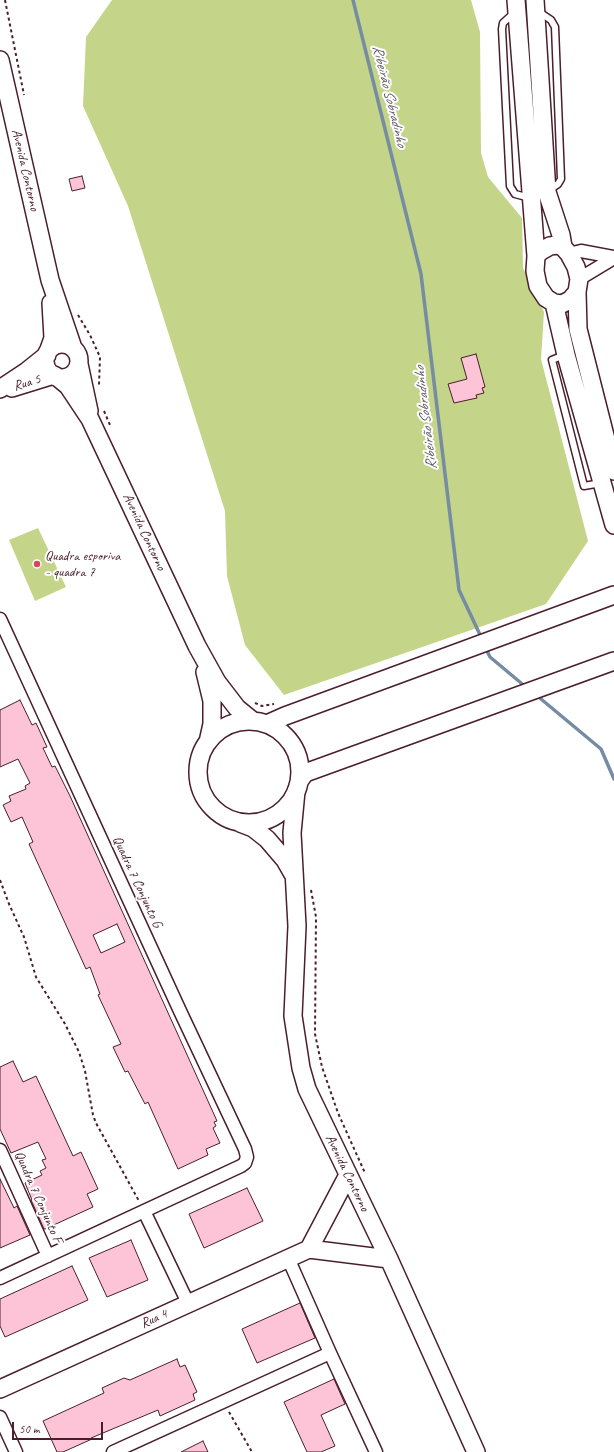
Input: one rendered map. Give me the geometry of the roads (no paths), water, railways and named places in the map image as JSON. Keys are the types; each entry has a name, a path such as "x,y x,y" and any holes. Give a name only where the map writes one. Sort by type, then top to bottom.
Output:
{"main road":[{"path":"516,5 536,256 535,271 538,286 546,298 554,303 562,304 570,300 578,286"},
{"path":"535,5 547,192 566,251 576,267 578,286 578,329 614,471"},
{"name":"Avenida Contorno","path":"0,60 50,280 96,414 197,646 217,682 228,697 237,708 260,723"},
{"path":"536,256 541,250 550,246 557,245 566,251"},
{"name":"Avenida Contorno","path":"47,354 53,338 50,280"},
{"path":"554,303 566,355 614,525"},
{"path":"57,345 68,345 76,356 73,374 62,377 55,376 50,372 46,364 47,354 57,345"},
{"name":"Rua 5","path":"0,390 27,371 47,354"},
{"name":"Avenida Contorno","path":"55,376 68,386 96,414"},
{"name":"Rua 5","path":"0,390 55,376"},
{"path":"260,723 279,731 290,741 297,753 301,782 288,806 274,817 258,823 240,823 224,817 210,806 201,792 198,775 200,758 208,742 220,730 236,723 260,723 285,716 614,595"},
{"name":"Avenida Contorno","path":"197,646 212,701 212,724 208,742"},
{"path":"301,782 511,698 614,661"},
{"name":"Avenida Contorno","path":"301,782 292,834 297,926 293,1016 297,1049 307,1089 389,1259 476,1452"},
{"name":"Avenida Contorno","path":"240,823 253,828 267,839 285,860 294,876"},
{"path":"348,1175 309,1249 389,1259"},
{"name":"Rua 4","path":"0,1389 309,1249"}],"street":[{"path":"566,251 581,251 614,257"},
{"path":"578,286 614,257"},
{"name":"Quadra 7 Conjunto G","path":"0,619 180,1012 245,1149 247,1157 245,1164 144,1210"},
{"name":"Quadra 7 Conjunto F","path":"0,1150 48,1256"},
{"path":"0,1278 144,1210 188,1303"},
{"path":"288,1258 376,1452"},
{"path":"113,1452 137,1447 223,1402 330,1353"},
{"path":"0,1417 16,1452"}],"waterway":[{"name":"Ribeirão Sobradinho","path":"353,0 421,274 459,590 482,639"},
{"name":"Ribeirão Sobradinho","path":"485,647 490,657 527,688"},
{"name":"Ribeirão Sobradinho","path":"535,694 601,749 614,779"}],"place":[{"name":"Quadra esporiva - quadra 7","path":"37,564"}]}
